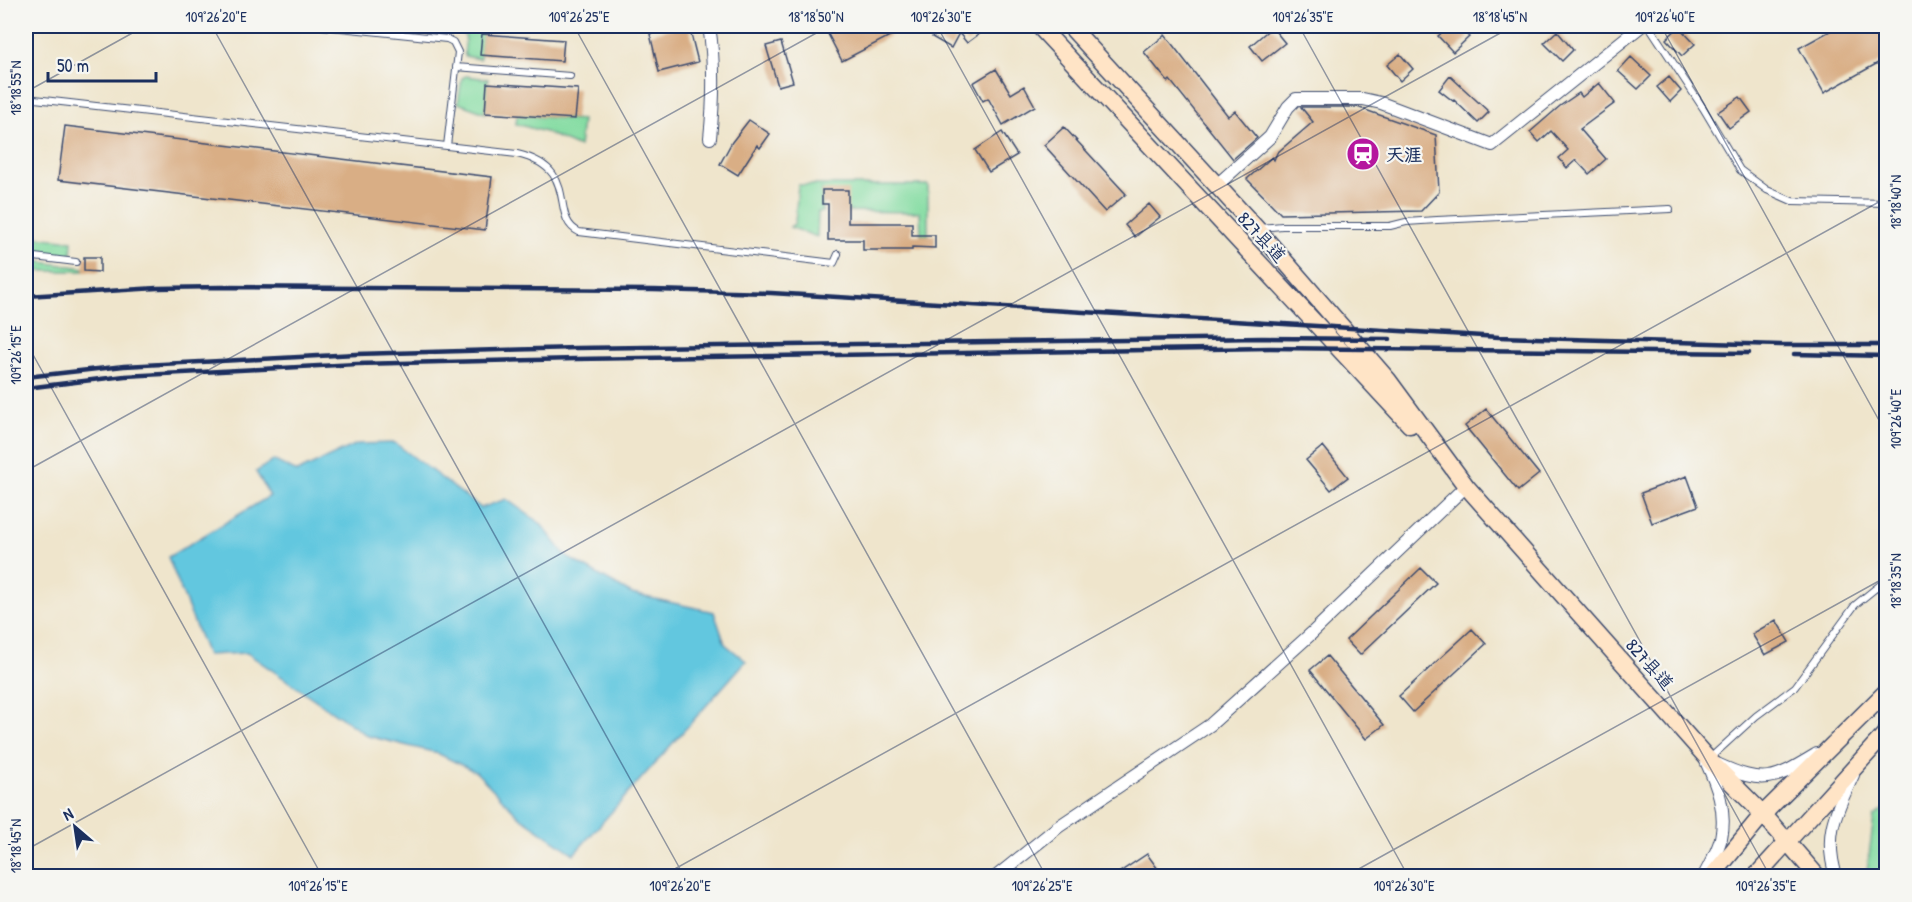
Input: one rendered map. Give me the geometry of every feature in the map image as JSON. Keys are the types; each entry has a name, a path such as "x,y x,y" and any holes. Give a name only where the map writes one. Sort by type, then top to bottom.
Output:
{"main road":[{"name":"827县道","path":"1039,26 1461,480 1705,756 1763,814 1817,876"},
{"name":"827县道","path":"1070,26 1256,228 1388,380 1461,480"},
{"path":"1712,876 1763,814 1887,692"},
{"path":"1756,876 1887,733"}],"street":[{"path":"709,26 714,86 710,138"},
{"path":"1216,185 1270,137 1288,107 1296,99 1363,99 1381,103 1492,145 1641,26"},
{"path":"997,876 1058,827 1210,725 1312,633 1461,480"},
{"path":"1705,756 1741,775 1764,778 1783,774 1836,742"},
{"path":"1704,876 1721,839 1724,817 1716,784 1705,756"},
{"path":"1836,876 1830,843 1834,818 1858,764"}],"lane":[{"path":"321,26 447,39 453,42 458,52 447,146"},
{"path":"1649,26 1740,170 1749,177 1767,190 1792,201 1887,203"},
{"path":"456,67 570,76"},
{"path":"26,98 517,154 532,158 547,166 556,179 567,222 572,229 579,232 834,263 838,254"},
{"path":"1256,228 1390,226 1406,222 1446,219 1670,209"},
{"path":"26,256 76,262"},
{"path":"1705,756 1795,687 1855,605 1887,580"}],"green space":[{"path":"401,26 483,26 480,59 465,56 465,35 461,33"},
{"path":"466,76 488,79 485,113 458,103 462,78"},
{"path":"517,115 582,120 579,147 545,132 516,124"},
{"path":"798,185 928,185 928,235 921,235 920,212 830,211 830,204 822,190 822,212 818,212 817,237 790,227 795,223"},
{"path":"26,236 72,241 71,257 26,252"},
{"path":"26,260 84,268 84,271 26,271"},
{"path":"1886,808 1886,876 1872,876 1867,871 1874,817"}],"water":[{"path":"395,443 481,508 506,499 540,523 567,557 632,594 714,612 725,644 746,661 574,854 520,817 476,772 437,753 368,736 247,653 207,655 168,557 270,496 256,472 273,460 297,472 357,444"}],"building":[{"path":"689,26 698,62 659,72 650,34"},
{"path":"839,26 885,26 890,36 842,61 827,32"},
{"path":"939,26 990,26 967,43 959,33 951,48 932,37"},
{"path":"1450,26 1458,26 1469,37 1453,52 1438,36"},
{"path":"1839,26 1887,26 1887,58 1824,93 1799,48"},
{"path":"1272,27 1285,43 1262,61 1250,46"},
{"path":"1679,27 1695,44 1682,56 1666,39"},
{"path":"1557,31 1573,50 1562,61 1544,43"},
{"path":"482,34 564,40 562,61 480,55"},
{"path":"1165,35 1228,116 1235,111 1257,138 1233,159 1170,80 1168,82 1144,52"},
{"path":"781,42 793,82 778,86 766,46"},
{"path":"1400,54 1413,69 1400,81 1387,65"},
{"path":"1631,57 1651,76 1638,89 1618,71"},
{"path":"996,69 1011,94 1024,86 1035,106 1003,125 988,98 983,101 973,83"},
{"path":"1450,76 1489,112 1478,123 1454,100 1439,90"},
{"path":"1669,77 1681,91 1670,102 1657,87"},
{"path":"487,83 578,89 575,119 485,113"},
{"path":"1599,83 1615,103 1580,129 1606,159 1589,174 1576,160 1567,168 1559,158 1568,150 1551,131 1539,142 1530,132 1560,106 1579,93 1582,97"},
{"path":"1740,97 1751,112 1729,128 1718,112"},
{"path":"1301,107 1357,107 1436,135 1439,192 1421,211 1281,214 1247,179 1272,157 1274,160 1277,153 1313,122"},
{"path":"749,120 770,134 760,148 757,145 738,175 720,164 732,142"},
{"path":"65,126 492,177 485,230 58,180"},
{"path":"1064,127 1126,194 1105,212 1044,145"},
{"path":"1002,132 1017,155 989,172 975,150"},
{"path":"822,190 848,190 848,223 912,223 912,235 935,235 935,248 863,250 863,240 828,240 828,204 822,204"},
{"path":"1149,204 1160,217 1135,237 1125,225"},
{"path":"84,257 100,257 100,272 84,271"},
{"path":"1486,409 1539,474 1518,491 1465,426"},
{"path":"1323,446 1348,477 1331,490 1306,460"},
{"path":"1687,476 1698,506 1652,523 1641,493"},
{"path":"1421,568 1436,583 1360,655 1346,640"},
{"path":"1776,620 1789,642 1765,655 1752,634"},
{"path":"1472,629 1486,644 1413,712 1399,696"},
{"path":"1327,656 1384,725 1366,739 1310,670"},
{"path":"1147,854 1163,876 1114,876"}],"railway":[{"path":"26,296 157,288 221,287 771,293 1499,337 1781,345 1886,345"},
{"path":"26,377 124,366 356,354 576,348 1262,338 1390,339"},
{"path":"26,388 125,376 357,364 576,359 1270,348 1749,353"},
{"path":"1794,354 1886,356"}],"place":[{"name":"天涯","path":"1363,154"}]}
